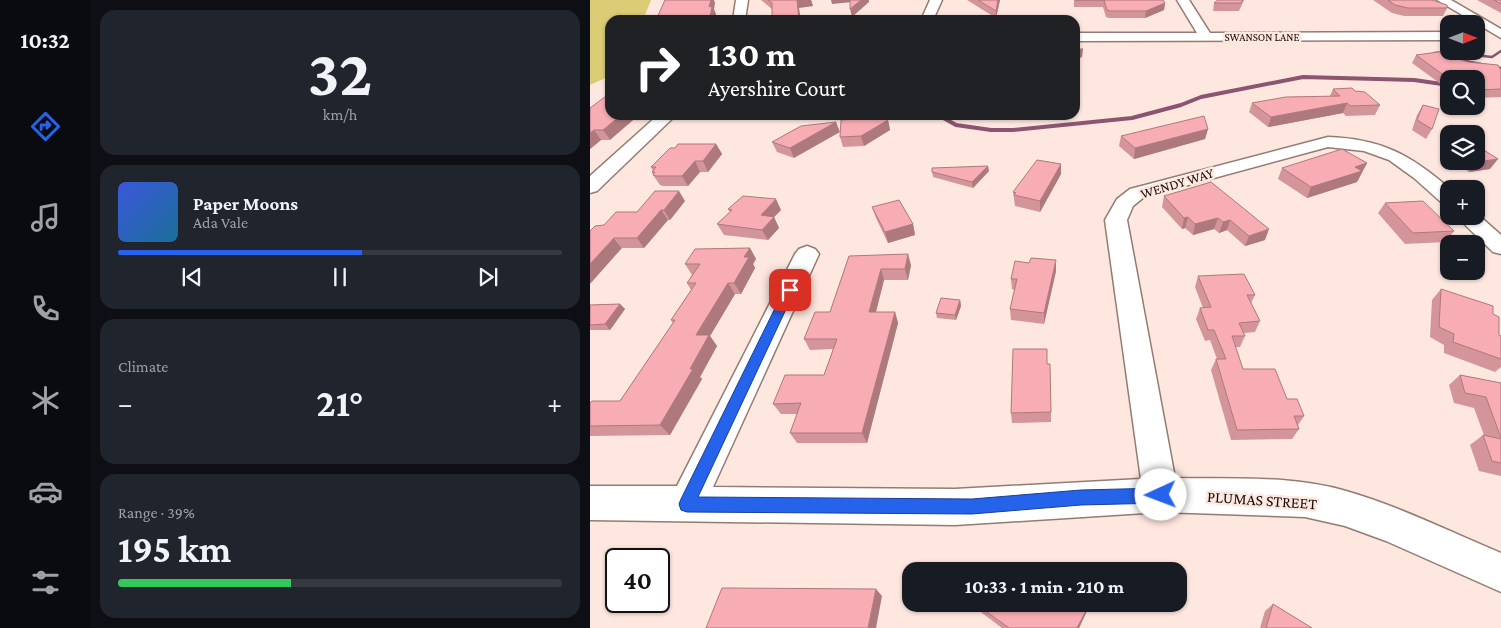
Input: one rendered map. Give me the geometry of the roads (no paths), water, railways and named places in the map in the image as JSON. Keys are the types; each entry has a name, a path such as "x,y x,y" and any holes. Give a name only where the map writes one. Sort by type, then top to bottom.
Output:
{"street":[{"path":"740,15 742,0"},
{"path":"929,15 936,0"},
{"path":"1183,0 1206,37"},
{"path":"1443,0 1501,35"},
{"path":"1485,35 1501,35"},
{"name":"SWANSON LANE","path":"1080,37 1440,36"},
{"path":"590,187 663,120"},
{"name":"WENDY WAY","path":"1161,495 1116,220 1124,202 1137,193 1328,142 1358,144 1401,158 1413,166 1440,191"},
{"path":"1477,225 1501,248"},
{"path":"687,504 807,254"},
{"name":"PLUMAS STREET","path":"590,503 972,506 1081,498 1161,495 1267,497 1305,500 1344,508 1392,525 1501,573"}],"waterway":[{"path":"1485,56 1492,57 1501,51"},
{"path":"1440,53 1434,53 1440,56"},
{"path":"1461,60 1501,68"},
{"path":"947,120 956,125 991,130 1013,130 1132,118 1181,105 1201,97 1303,77 1414,80 1440,84"}]}
